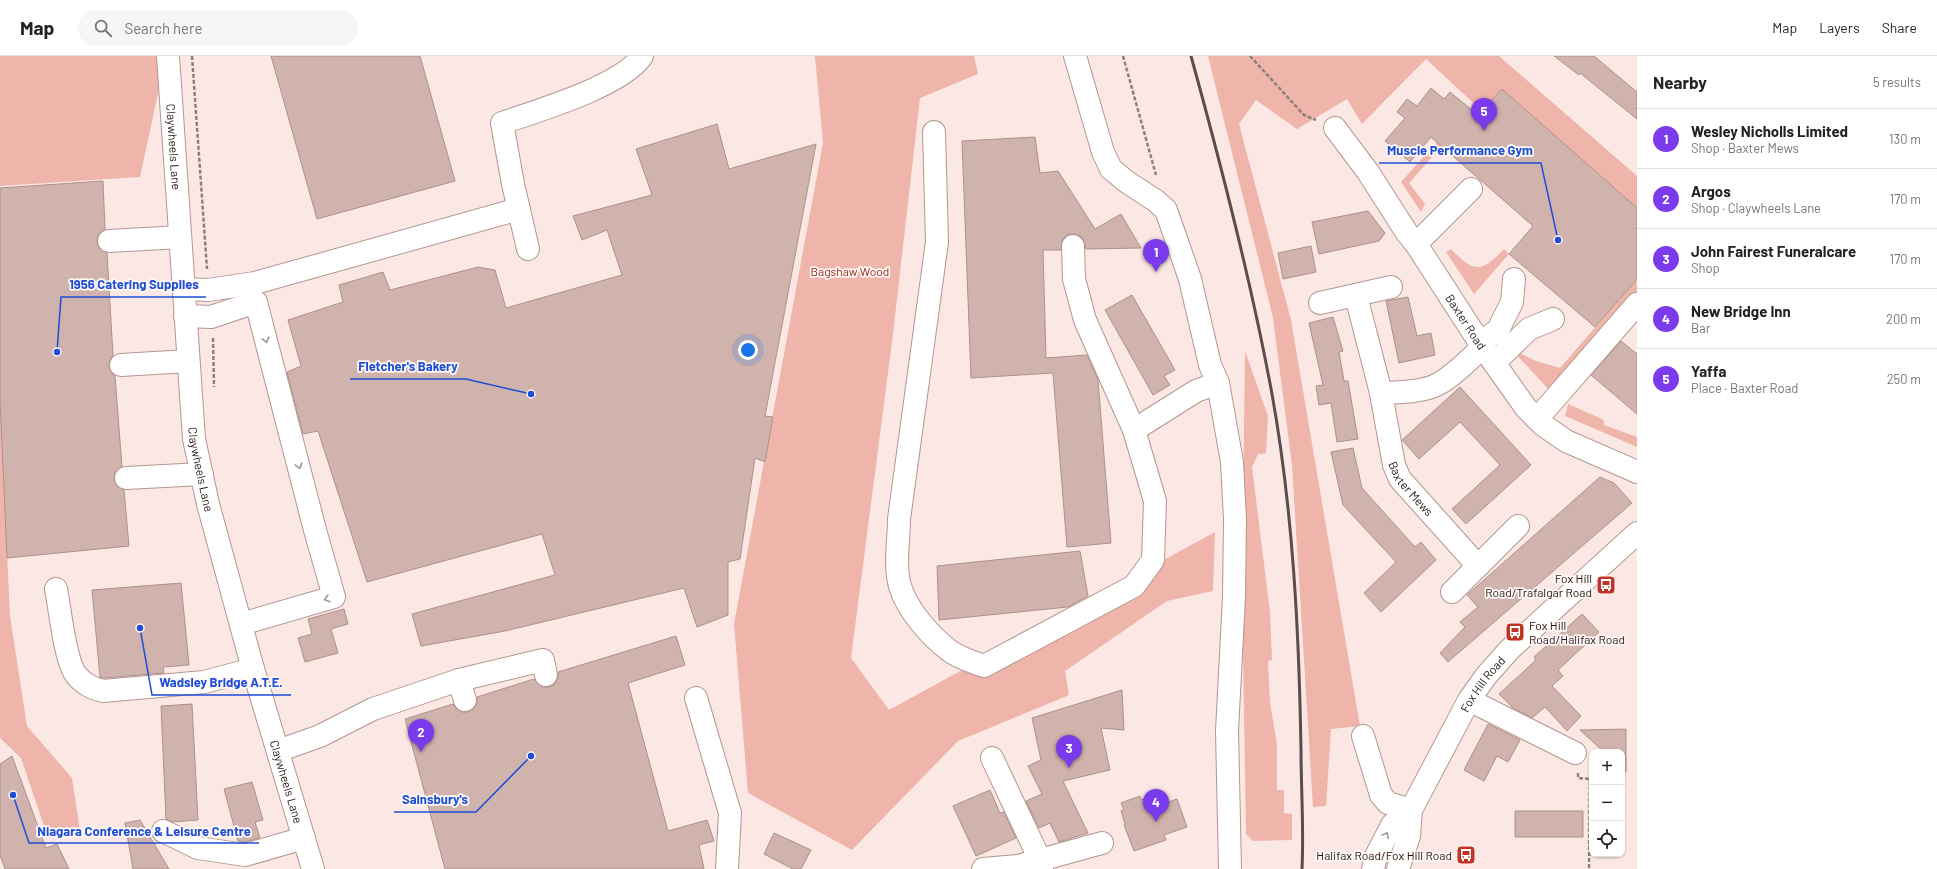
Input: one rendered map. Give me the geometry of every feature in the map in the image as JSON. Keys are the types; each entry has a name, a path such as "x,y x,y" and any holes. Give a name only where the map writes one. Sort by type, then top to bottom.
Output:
{"street":[{"name":"Claywheels Lane","path":"168,56 180,237 185,288 185,316 194,439 253,669 313,869"},
{"path":"528,249 502,123 582,95 620,75 642,56"},
{"path":"1075,56 1103,152 1111,168 1127,182 1156,201 1166,210 1190,279 1210,366 1218,383 1232,462 1235,519 1234,604 1227,731 1230,869"},
{"name":"Baxter Road","path":"1335,128 1368,172 1407,233 1416,244 1486,351 1526,408 1537,419 1566,441 1637,472"},
{"path":"934,132 937,242 900,519 898,562 900,586 914,613 930,634 951,652 984,666 1134,586 1153,560 1154,501 1134,430 1085,320 1074,279 1073,246"},
{"path":"1416,244 1471,189"},
{"path":"185,288 208,290 255,283 519,209"},
{"path":"110,241 180,237"},
{"path":"1486,351 1512,302 1514,278"},
{"path":"1320,303 1391,287"},
{"name":"Baxter Mews","path":"1356,296 1381,393 1394,465 1400,480 1478,566"},
{"path":"185,316 211,317 256,302 315,530 334,597 241,624"},
{"path":"1537,419 1637,304"},
{"path":"1381,393 1412,391 1439,384 1486,351 1529,329 1553,319"},
{"path":"121,365 188,360"},
{"path":"1134,430 1196,391 1218,383"},
{"path":"126,478 202,474"},
{"path":"1452,592 1518,526"},
{"name":"Fox Hill Road","path":"1398,869 1409,836 1411,810 1469,700 1486,676 1510,649 1637,534"},
{"path":"56,589 69,662 76,676 90,688 103,691 204,682 253,669"},
{"path":"278,751 320,736 373,709 462,690 543,660 546,675"},
{"path":"696,698 730,813 727,869"},
{"path":"1469,700 1575,753"},
{"path":"1363,736 1381,795 1388,803 1411,810"},
{"path":"992,758 1041,864"},
{"name":"Fox Hill Road","path":"1373,869 1376,856 1392,825 1411,810"},
{"path":"163,831 198,848 245,855 304,838"},
{"path":"983,869 1041,864 1102,843"}],"path":[{"path":"192,56 208,290"},
{"path":"1123,56 1159,187 1156,201"},
{"path":"1250,56 1304,115 1335,128"},
{"path":"1575,753 1578,778 1590,779 1589,869"}],"green space":[{"path":"0,56 158,56 160,84 140,177 0,186"},
{"name":"Bagshaw Wood","path":"815,56 974,56 978,74 920,98 893,334 851,658 889,710 1215,532 1213,591 1167,601 1065,671 1069,695 958,741 852,850 748,793 734,624 823,143"},
{"path":"1208,56 1499,56 1637,176 1637,208 1502,89 1482,111 1426,59 1362,124 1347,99 1297,129 1256,100 1239,124 1291,320 1360,726 1331,729 1326,806 1313,807 1292,465 1273,318"},
{"path":"1437,142 1442,146 1409,183 1425,204 1421,212 1401,182"},
{"path":"1451,249 1472,266 1478,267 1489,262 1504,249 1509,254 1474,294 1446,252"},
{"path":"1637,279 1637,294 1551,392 1514,352 1536,361 1560,368"},
{"path":"1245,351 1268,416 1266,453 1258,454 1252,467 1270,612 1272,660 1268,661 1270,702 1277,745 1277,790 1284,790 1284,813 1292,814 1292,840 1253,841 1246,834 1242,589"},
{"path":"0,398 10,616 27,726 72,778 80,831 48,838 21,758 0,738"},
{"path":"1568,404 1604,420 1604,425 1637,437 1637,447 1565,416"}],"building":[{"path":"271,56 420,56 455,181 317,219"},
{"path":"1554,56 1594,56 1637,92 1637,119 1580,73 1579,75"},
{"path":"1431,88 1444,99 1450,92 1478,115 1502,89 1637,208 1637,279 1595,327 1509,254 1533,226 1431,137 1410,162 1385,141 1405,118 1397,112 1407,99 1417,106"},
{"path":"717,124 729,169 816,144 765,416 773,417 765,462 755,458 740,559 728,562 728,615 697,627 684,588 505,631 421,646 412,614 555,575 542,534 367,582 318,431 303,434 287,372 301,366 288,320 343,302 339,285 383,272 390,290 478,267 495,270 506,308 622,275 607,230 582,240 573,216 652,195 636,149"},
{"path":"1035,137 1040,173 1058,171 1095,229 1121,214 1141,248 1086,249 1083,239 1079,235 1073,234 1067,235 1062,240 1061,250 1043,250 1046,358 1087,355 1098,380 1111,543 1067,547 1053,373 971,378 962,141"},
{"path":"103,181 105,229 98,235 97,242 99,248 107,253 113,355 109,366 111,372 115,376 122,467 115,472 114,479 116,485 124,490 129,546 7,558 0,398 0,188"},
{"path":"1368,211 1385,233 1379,241 1319,254 1312,222"},
{"path":"1311,246 1316,272 1283,279 1278,253"},
{"path":"1132,295 1175,370 1164,376 1170,385 1153,395 1105,310"},
{"path":"1408,297 1417,336 1431,333 1435,355 1399,363 1386,301"},
{"path":"1333,317 1343,351 1339,352 1344,381 1348,381 1358,439 1337,442 1331,403 1319,405 1316,386 1323,385 1309,323"},
{"path":"1621,341 1637,354 1637,414 1591,375"},
{"path":"1460,387 1531,465 1466,524 1452,509 1500,465 1460,422 1419,459 1402,440"},
{"path":"1353,448 1362,488 1415,547 1421,542 1436,560 1381,612 1364,593 1396,562 1343,505 1331,452"},
{"path":"1600,477 1614,483 1632,503 1448,662 1440,653 1465,627 1460,622 1478,607 1467,595"},
{"path":"1080,551 1088,596 1068,607 939,620 937,566"},
{"path":"181,583 189,665 163,667 164,673 104,678 100,677 92,590"},
{"path":"344,609 348,624 331,629 338,653 305,662 298,638 312,634 308,619"},
{"path":"1582,614 1599,632 1558,670 1563,676 1552,686 1581,716 1567,731 1545,707 1532,718 1513,708 1499,694 1536,660 1534,657"},
{"path":"676,636 685,665 628,683 668,831 707,820 714,841 699,845 704,869 445,869 405,719 453,704 462,712 468,712 474,708 477,703 477,697 534,679 542,687 549,687 554,685 558,679 558,672"},
{"path":"1122,690 1124,730 1101,728 1110,770 1063,781 1088,833 1059,842 1050,823 1039,828 1026,801 1042,794 1028,766 1041,760 1032,718"},
{"path":"192,704 198,820 172,822 166,819 161,706"},
{"path":"1488,724 1520,740 1508,762 1497,756 1484,781 1464,770"},
{"path":"1626,729 1626,772 1625,749 1601,749 1580,730"},
{"path":"12,756 46,848 57,844 69,869 5,869 0,855 0,764"},
{"path":"252,782 263,820 255,822 260,838 244,842 238,841 224,789"},
{"path":"990,790 1000,813 1004,812 1016,838 976,856 953,806"},
{"path":"1153,795 1157,806 1177,799 1187,827 1164,835 1166,840 1134,851 1124,825 1121,811 1124,810 1121,803 1140,796 1141,800"},
{"path":"1515,811 1583,811 1583,837 1515,837"},
{"path":"140,820 169,869 133,869 125,823"},
{"path":"774,833 811,850 801,869 793,869 764,854"}],"railway":[{"path":"1191,56 1225,182 1255,309 1279,438 1294,571 1299,660 1303,824 1302,869"}],"place":[{"name":"Yaffa","path":"1484,131"},
{"name":"Muscle Performance Gym","path":"1558,240"},
{"name":"Wesley Nicholls Limited","path":"1156,272"},
{"name":"1956 Catering Supplies","path":"57,352"},
{"name":"Fletcher's Bakery","path":"531,394"},
{"name":"Fox Hill Road/Trafalgar Road","path":"1606,585"},
{"name":"Wadsley Bridge A.T.E.","path":"140,628"},
{"name":"Fox Hill Road/Halifax Road","path":"1515,632"},
{"name":"Argos","path":"421,752"},
{"name":"Sainsbury's","path":"531,756"},
{"name":"John Fairest Funeralcare","path":"1069,768"},
{"name":"Niagara Conference & Leisure Centre","path":"13,795"},
{"name":"New Bridge Inn","path":"1156,822"},
{"name":"Halifax Road/Fox Hill Road","path":"1466,855"}]}
